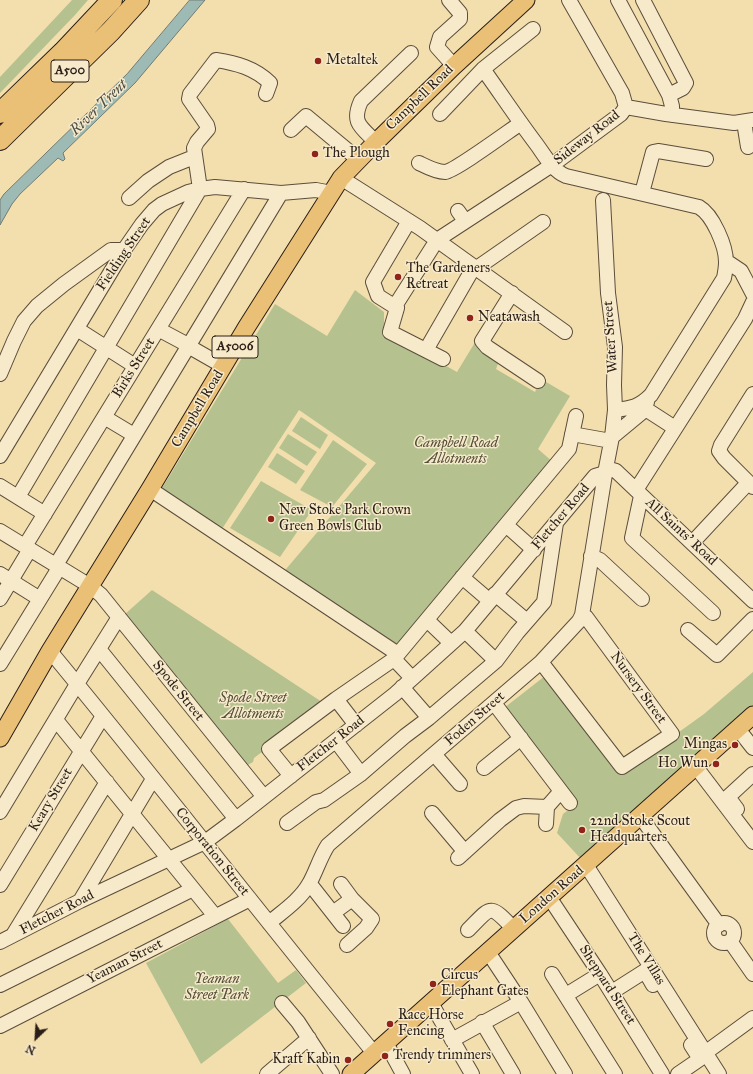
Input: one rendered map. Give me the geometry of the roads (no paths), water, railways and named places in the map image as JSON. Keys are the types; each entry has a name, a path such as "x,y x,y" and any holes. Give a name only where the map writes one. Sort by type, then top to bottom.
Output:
{"highway":[{"name":"A500","path":"0,113 63,52 112,0"},
{"name":"A500","path":"0,140 111,31 138,0"}],"main road":[{"name":"Campbell Road","path":"0,738 50,651 148,492 223,366 341,178 454,66 526,0"},
{"name":"London Road","path":"351,1074 640,816 696,768 753,715"}],"street":[{"path":"449,0 461,16 460,19 440,37 437,47 454,66"},
{"name":"Sideway Road","path":"437,240 452,230 461,216 552,165 621,114 626,107 622,93 569,0"},
{"path":"618,0 669,95 672,106 672,115"},
{"path":"643,0 686,85 669,95"},
{"path":"440,114 483,69 533,29"},
{"path":"376,142 358,124 356,117 357,110 361,102 412,53"},
{"path":"18,497 200,189 194,157 194,148 196,142 208,129 207,125 189,100 190,94 216,60 237,63 263,76 270,83 266,94"},
{"path":"483,69 521,123 560,174 699,207 705,210 718,234 724,251 726,262 724,278 651,395 642,413 612,439 572,434"},
{"path":"626,107 734,123 749,121 748,147"},
{"path":"291,130 306,116 359,160"},
{"path":"419,163 433,170 446,172 462,163 521,123"},
{"path":"642,193 651,157 654,151 706,159"},
{"path":"130,198 148,181 169,167 194,157"},
{"path":"341,178 437,240 565,332"},
{"name":"Fielding Street","path":"0,456 124,250 154,210 162,204 188,192 215,187 281,193 316,190 332,193"},
{"name":"Birks Street","path":"0,599 6,577 28,548 45,514 244,189"},
{"path":"0,664 40,599 134,435 281,193"},
{"name":"Water Street","path":"603,200 608,293 615,347 615,410 612,439 605,471"},
{"path":"395,306 378,296 373,282 409,221"},
{"path":"426,350 471,272 543,222"},
{"path":"437,240 395,306 397,308 390,332 443,359"},
{"path":"0,374 24,321 37,306 76,275 112,250 124,250"},
{"path":"726,262 741,271 753,294"},
{"path":"512,294 482,341 487,347 538,382"},
{"path":"713,614 632,538 639,493 675,428 745,319 753,302"},
{"path":"77,329 135,366"},
{"path":"158,329 223,366"},
{"path":"692,543 751,485 719,451 721,445 753,394"},
{"path":"615,410 633,408 642,403 651,395"},
{"path":"644,408 675,428"},
{"path":"104,416 134,435"},
{"path":"291,776 269,749 396,656 569,449 576,416"},
{"name":"All Saints' Road","path":"605,471 616,471 753,601"},
{"name":"Fletcher Road","path":"6,939 80,901 204,842 336,741 407,683 465,631 595,476 605,471"},
{"name":"Foden Street","path":"268,923 299,898 310,884 322,853 328,845 541,662 579,621 582,615 605,471"},
{"path":"0,486 45,514"},
{"path":"148,492 273,581"},
{"path":"148,492 396,656 407,683 429,718"},
{"path":"287,823 316,802 324,800 361,774 496,661 544,602 556,523"},
{"path":"506,525 534,550"},
{"name":"Spode Street","path":"0,531 90,586 101,595 264,797"},
{"path":"591,556 600,560 642,600"},
{"path":"6,577 40,599"},
{"path":"462,577 527,621"},
{"name":"Nursery Street","path":"541,662 622,767 672,734 586,617 582,615"},
{"path":"0,812 119,617"},
{"path":"427,620 451,643"},
{"path":"688,630 717,655 753,620"},
{"path":"465,631 496,661"},
{"path":"99,649 236,819"},
{"name":"Corporation Street","path":"50,651 250,899 301,965 403,1074"},
{"path":"336,699 356,725"},
{"path":"494,703 570,803"},
{"name":"Keary Street","path":"0,885 103,716"},
{"path":"56,720 215,916"},
{"path":"738,729 753,748"},
{"path":"484,768 521,738"},
{"path":"336,741 361,774"},
{"path":"434,754 460,784"},
{"path":"696,768 753,842"},
{"path":"753,774 728,797 753,828"},
{"path":"80,901 153,779"},
{"path":"6,939 107,782"},
{"path":"546,824 547,807 561,791"},
{"path":"432,813 461,855 500,820 516,808 524,806 547,807"},
{"path":"640,816 718,925 728,924 733,929 733,936 730,941 753,974"},
{"name":"The Villas","path":"586,865 703,1056"},
{"path":"310,884 343,926"},
{"path":"341,884 352,899 372,919 366,928 347,945"},
{"path":"0,985 193,889"},
{"name":"Sheppard Street","path":"549,897 612,992 662,1074"},
{"name":"Yeaman Street","path":"0,1026 250,899"},
{"path":"333,913 352,899"},
{"path":"468,930 486,912 492,910 496,911 514,928"},
{"path":"488,952 521,1002 565,1074"},
{"name":"The Villas","path":"612,992 645,971 703,1056 719,1074"},
{"path":"552,974 614,1074"},
{"path":"566,995 600,974"},
{"path":"452,1040 482,1022 521,1002"},
{"path":"282,1003 298,1022 332,1074"},
{"path":"431,1003 472,1074"},
{"path":"678,1074 753,1018"},
{"path":"482,1022 513,1074"},
{"path":"268,1074 309,1038"}],"water":[{"name":"River Trent","path":"190,0 205,0 135,83 63,153 65,159 63,161 58,158 20,194 12,204 0,225 0,200 4,194 127,74"}],"place":[{"name":"Metaltek","path":"318,61"},
{"name":"The Plough","path":"315,154"},
{"name":"The Gardeners Retreat","path":"398,277"},
{"name":"Neatawash","path":"470,318"},
{"name":"New Stoke Park Crown Green Bowls Club","path":"271,519"},
{"name":"Mingas","path":"735,745"},
{"name":"Ho Wun","path":"716,764"},
{"name":"22nd Stoke Scout Headquarters","path":"582,830"},
{"name":"Circus Elephant Gates","path":"433,984"},
{"name":"Race Horse Fencing","path":"390,1024"},
{"name":"Trendy trimmers","path":"385,1056"},
{"name":"Kraft Kabin","path":"348,1060"}],"park label":[{"name":"Campbell Road Allotments","path":"456,452"},
{"name":"Spode Street Allotments","path":"253,708"},
{"name":"Yeaman Street Park","path":"217,988"}]}
